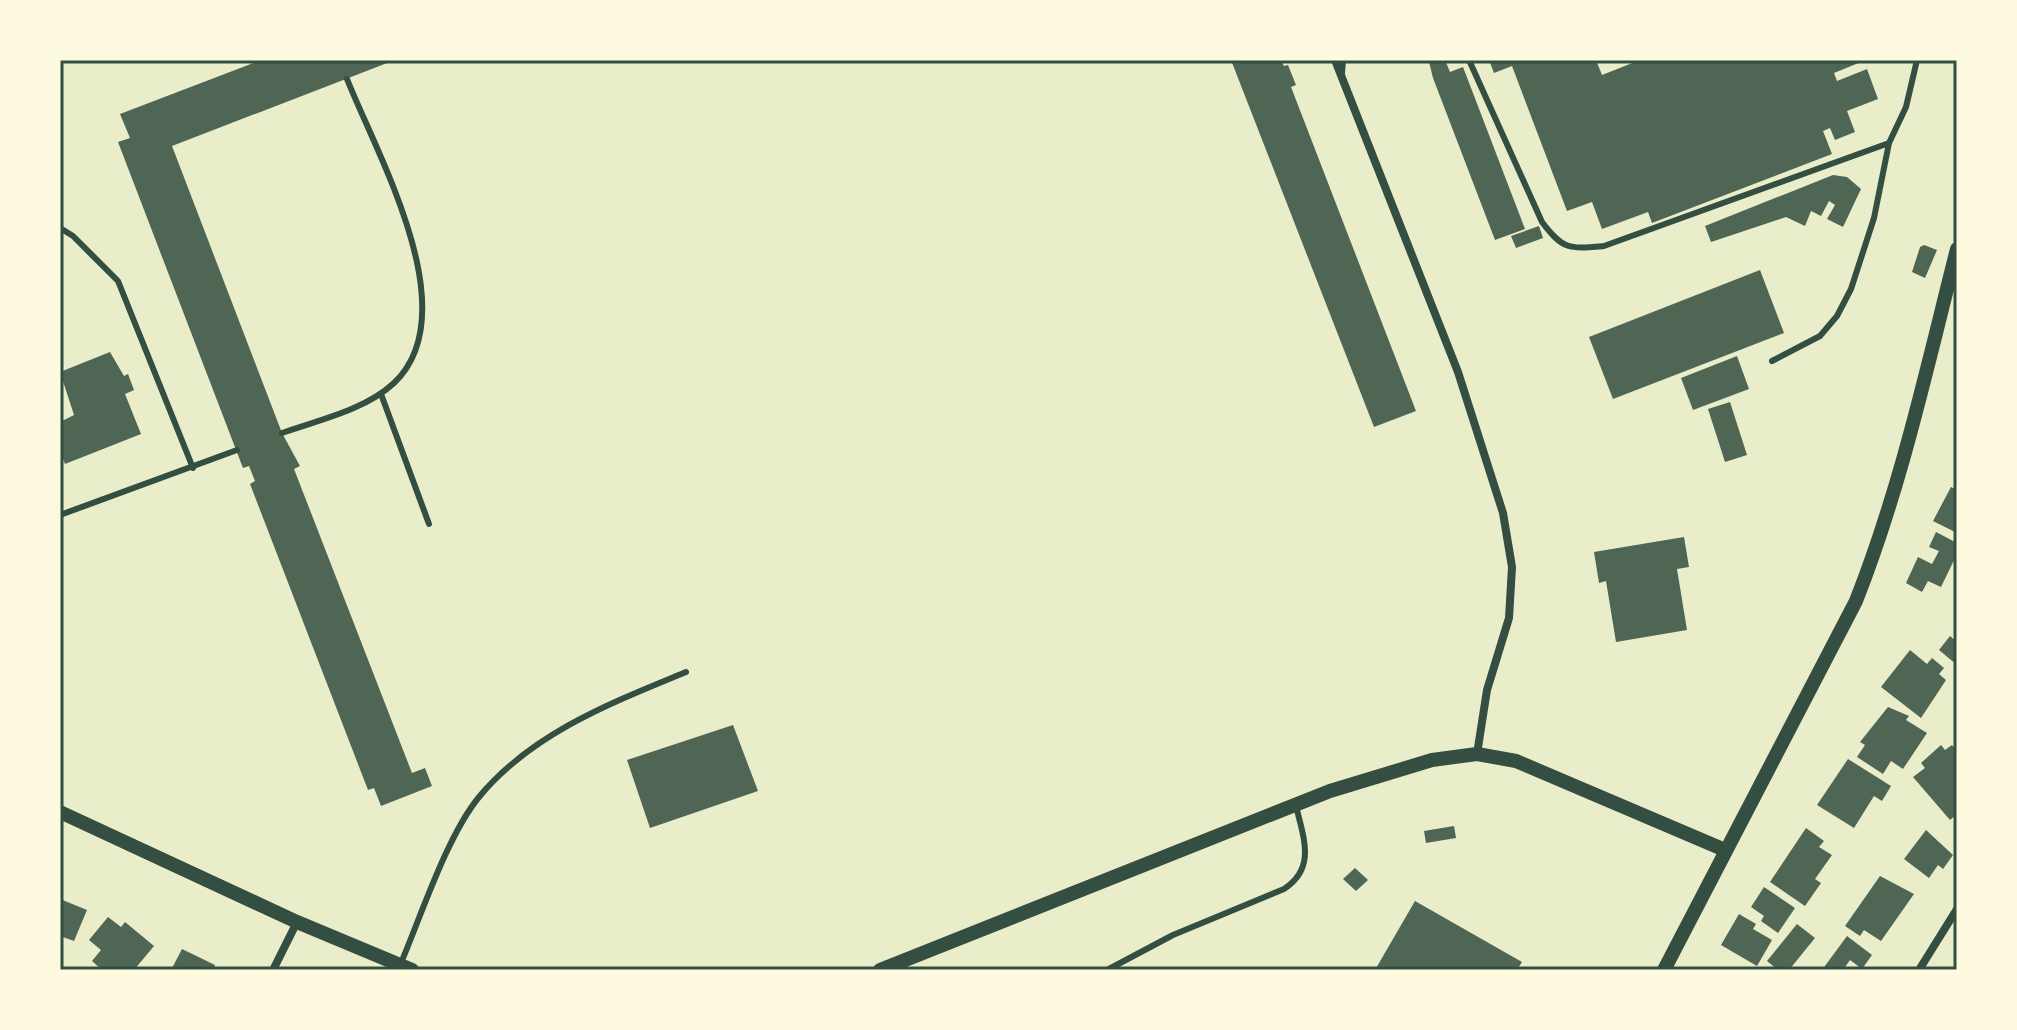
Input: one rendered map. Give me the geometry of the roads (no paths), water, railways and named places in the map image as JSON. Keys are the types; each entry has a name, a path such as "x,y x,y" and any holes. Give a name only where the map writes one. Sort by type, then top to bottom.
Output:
{"street":[{"path":"1335,60 1458,372 1503,513 1512,567 1509,618 1487,690 1477,754"},
{"path":"1664,970 1829,658 1876,552 1957,249"},
{"path":"880,970 1296,805 1432,760 1477,754 1545,771 1669,829 1725,850"},
{"path":"60,812 297,922 406,967"},
{"path":"1919,970 1957,909"},
{"path":"273,970 297,922"}],"lane":[{"path":"1341,77 1343,60"},
{"path":"1469,60 1542,222 1558,243 1575,249 1604,246 1889,143"},
{"path":"1772,361 1820,336 1837,316 1851,289 1874,218 1889,143 1906,107 1917,60"},
{"path":"282,433 381,394 409,364 423,327 423,281 408,227 347,79"},
{"path":"60,228 73,236 118,281 193,468"},
{"path":"381,394 429,524"},
{"path":"60,515 237,450"},
{"path":"406,967 456,836 477,799 509,765 593,710 686,672"},
{"path":"1107,970 1173,935 1284,889 1299,879 1306,863 1306,846 1296,805"}]}
